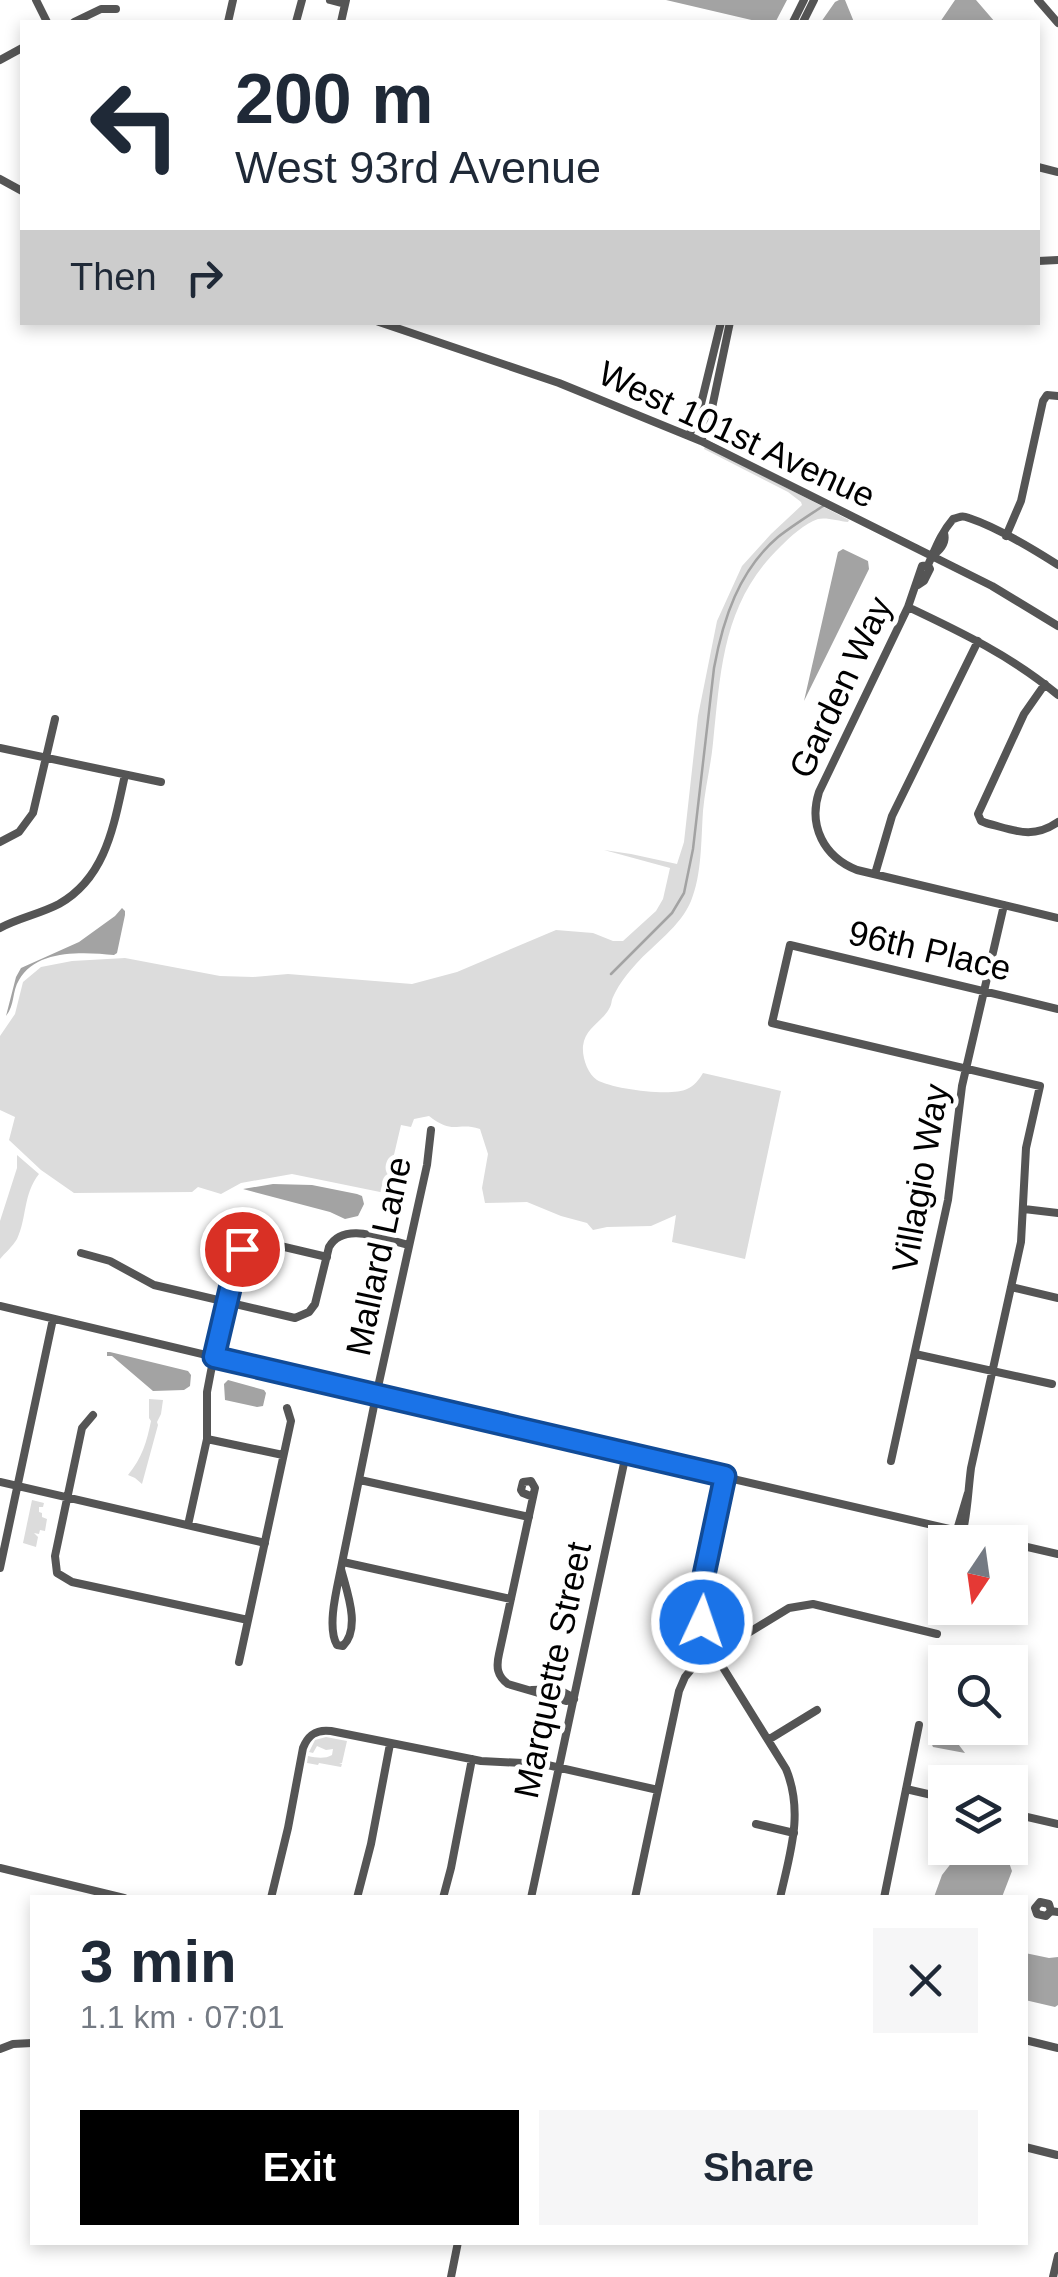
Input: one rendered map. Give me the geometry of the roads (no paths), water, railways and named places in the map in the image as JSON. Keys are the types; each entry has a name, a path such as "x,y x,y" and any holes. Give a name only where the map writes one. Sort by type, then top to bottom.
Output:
{"street":[{"path":"330,0 346,2"},
{"path":"1038,0 1058,23"},
{"path":"78,20 101,9 116,9"},
{"path":"0,192 1,180"},
{"name":"West 101st Avenue","path":"389,325 559,383 690,436 930,561 992,586 1058,626"},
{"path":"690,436 720,325"},
{"path":"701,441 729,325"},
{"path":"1058,396 1046,396 1020,501 1006,536 1058,564"},
{"name":"Garden Way","path":"875,874 843,864 824,846 816,821 816,798 908,607 922,566 940,550 953,519 964,516 1006,536"},
{"path":"908,607 978,641 1058,695"},
{"path":"978,641 892,816 875,874 1058,918"},
{"path":"1044,684 1024,714 979,809 979,818 1030,834 1058,822"},
{"path":"0,842 18,832 32,813 55,719"},
{"path":"0,748 161,782"},
{"path":"0,928 58,904 90,876 109,841 125,774"},
{"name":"Villagio Way","path":"891,1461 948,1200 966,1069 1004,905"},
{"name":"96th Place","path":"966,1069 772,1023 790,945 1058,1008"},
{"path":"961,1525 970,1468 1021,1242 1026,1148 1040,1086 966,1069"},
{"name":"Mallard Lane","path":"342,1566 351,1615 349,1639 343,1646 333,1638 336,1596 342,1566 360,1480 376,1396 428,1165 431,1130"},
{"path":"1024,1208 1058,1213"},
{"path":"81,1253 110,1261 154,1285 295,1318 309,1312 315,1304 334,1240 348,1232 409,1245"},
{"path":"188,1526 206,1439 207,1392 238,1255 247,1244 258,1241 327,1257"},
{"path":"1011,1287 1058,1298"},
{"path":"0,1306 934,1525"},
{"path":"0,1568 53,1319"},
{"path":"915,1354 1052,1384"},
{"path":"240,1662 291,1421 287,1408"},
{"path":"93,1415 84,1425 55,1556 57,1573 72,1582 248,1620"},
{"path":"206,1439 284,1455"},
{"name":"Marquette Street","path":"532,1895 626,1454"},
{"path":"725,1476 700,1609 714,1653 794,1787 794,1832 781,1895"},
{"path":"360,1480 528,1517"},
{"path":"0,1482 265,1542"},
{"path":"533,1497 498,1670 508,1684 566,1701 574,1699"},
{"path":"1028,1547 1058,1554"},
{"path":"342,1566 511,1598"},
{"path":"636,1895 679,1691 694,1666 779,1613 799,1605 813,1604 937,1634"},
{"path":"768,1740 816,1710"},
{"path":"885,1895 920,1725"},
{"path":"272,1895 303,1748 311,1734 324,1730 472,1759 559,1768 658,1790"},
{"path":"358,1895 390,1744"},
{"path":"444,1895 472,1759"},
{"path":"906,1789 928,1794"},
{"path":"1028,1817 1058,1824"},
{"path":"756,1824 794,1832"},
{"path":"0,1868 112,1895"},
{"path":"1028,2041 1058,2048"},
{"path":"0,2048 30,2043"},
{"path":"1028,2148 1058,2155"},
{"path":"451,2277 457,2245"},
{"path":"1054,2277 1058,2256"}],"waterway":[{"path":"611,974 672,913 684,893 693,849 714,668 735,596 764,550 823,506"}]}
